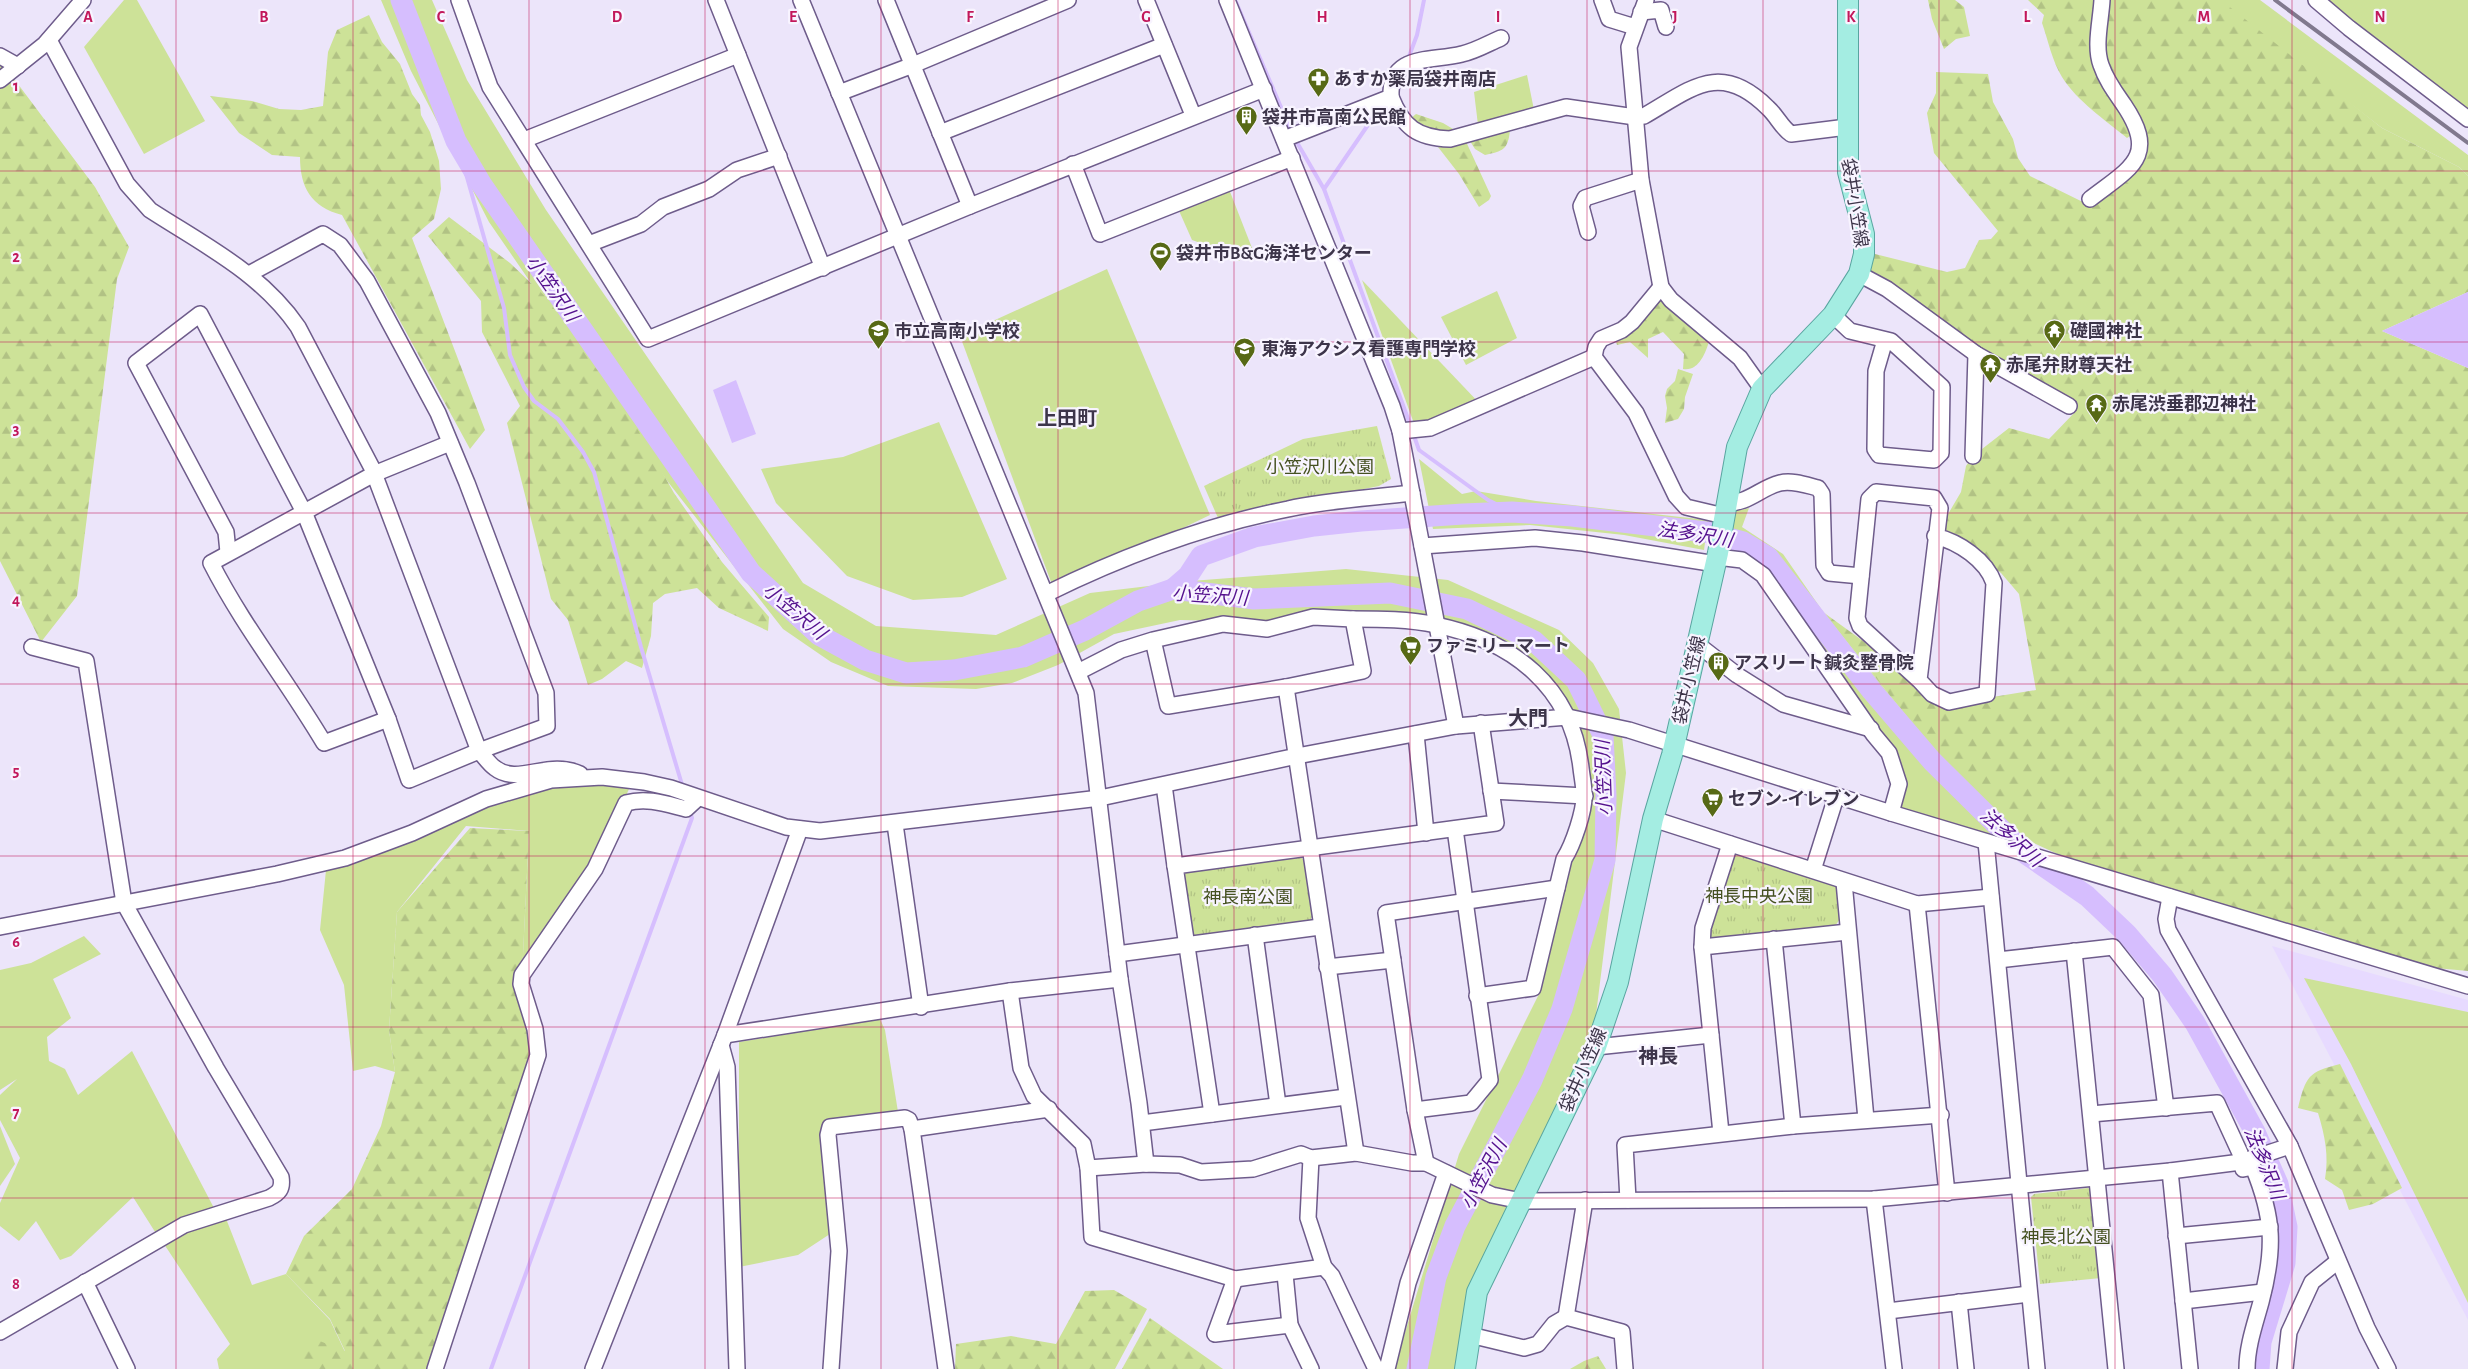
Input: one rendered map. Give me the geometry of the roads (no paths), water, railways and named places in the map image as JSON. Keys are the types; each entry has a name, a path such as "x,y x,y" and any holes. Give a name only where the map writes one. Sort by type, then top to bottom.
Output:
{"main road":[{"name":"袋井小笠線","path":"1465,1369 1477,1292 1596,1047 1618,982 1653,819 1673,746 1717,558 1737,447 1762,389 1833,314 1859,274 1864,254 1864,234 1848,172 1846,127 1848,0"}],"street":[{"path":"0,80 48,40 83,0"},
{"path":"459,0 490,87 648,339 1193,115 1264,88"},
{"path":"716,0 823,268"},
{"path":"801,0 1086,693 1100,798 1116,954 1142,1123 1146,1164"},
{"path":"886,0 970,206"},
{"path":"840,94 1068,0"},
{"path":"1146,0 1193,115"},
{"path":"1226,0 1264,88 1400,431 1456,726"},
{"path":"1602,0 1609,19 1635,27"},
{"path":"2090,199 2123,173 2138,155 2141,142 2136,124 2108,82 2100,63 2099,42 2102,0"},
{"path":"2316,0 2349,28 2468,119"},
{"path":"1666,27 1662,10 1644,6 1629,47 1641,180 1661,287 1671,300 1740,358 1762,389"},
{"path":"1502,38 1463,54 1412,63 1400,69 1390,83 1391,98 1405,123 1421,134 1434,139 1450,139 1566,107 1636,117 1644,116 1701,83 1714,81 1734,85 1755,96 1769,109 1784,129 1791,134 1846,127"},
{"path":"48,40 127,184 137,197 150,210 249,274 276,300 298,327 374,474 479,751 494,768 508,775 527,774 553,768 568,768 587,778"},
{"path":"940,134 1164,45"},
{"path":"524,140 738,54"},
{"path":"0,56 18,66"},
{"path":"1284,139 1391,98"},
{"path":"589,244 640,224 663,207 709,189 737,170 779,156"},
{"path":"1073,164 1100,234 1292,158"},
{"path":"1588,232 1580,206 1585,198 1641,180"},
{"path":"228,552 226,532 136,364 200,314 304,512 388,720 408,780 547,726 546,694 450,442 438,413 389,318 367,282 340,245 323,234 249,274"},
{"path":"1859,274 1887,289 1976,354 2069,406"},
{"path":"1661,287 1632,322 1622,330 1600,339 1594,357 1636,413 1676,496 1686,507 1724,514 1764,489 1781,483 1794,482 1818,488 1822,494 1824,565 1829,573 1861,576"},
{"path":"1833,314 1850,331 1891,341 1942,387 1941,453 1934,460 1879,455 1875,449 1876,371 1885,340"},
{"path":"1973,456 1976,354"},
{"path":"1400,431 1430,428 1594,357"},
{"path":"388,720 324,743 298,699 231,602 211,562 374,474 450,442"},
{"path":"1919,680 1935,536 1940,508 1934,498 1876,492 1869,499 1856,618 1860,626 1932,694 1949,702 1987,694 1994,583 1990,570 1954,541 1935,536"},
{"path":"1047,597 1146,548 1236,520 1290,508 1412,497"},
{"path":"1421,540 1535,538 1742,560 1763,575 1870,729 1889,753 1899,784 1890,813"},
{"path":"1076,666 1153,640 1223,624 1267,629 1313,617 1390,619 1435,623 1474,636 1506,652 1533,670 1552,689 1570,717 1580,756 1585,796 1571,846 1564,858 1533,988 1477,996"},
{"path":"1153,640 1168,706 1286,687 1362,671 1353,618"},
{"path":"1697,644 1737,675 1783,704 1870,729"},
{"path":"0,1332 184,1225 269,1198 278,1194 282,1185 281,1177 216,1068 124,903 86,661 32,647"},
{"path":"1286,687 1320,927 1356,1153"},
{"path":"0,927 277,874 345,858 406,836 466,807 505,791 551,780 622,778 644,782 758,819 800,829 820,831 895,824 1100,798 1297,756 1456,726 1570,717 1629,730 1673,746 1836,797 2468,986"},
{"path":"1175,866 1309,850 1496,823 1481,723"},
{"path":"1416,734 1426,834"},
{"path":"1164,785 1212,1114"},
{"path":"1491,791 1585,796"},
{"path":"1813,870 1836,797"},
{"path":"434,1369 538,1054 535,1029 521,984 522,975 595,868 626,803 636,800 652,800 686,809 698,798"},
{"path":"1653,819 1917,904 1991,897"},
{"path":"895,824 921,1006"},
{"path":"593,1369 723,1040 800,829"},
{"path":"1414,1110 1471,1103 1490,1080 1477,996 1456,830"},
{"path":"1986,842 2037,1369"},
{"path":"1721,1133 1702,946 1702,928 1730,844"},
{"path":"1844,882 1866,1119"},
{"path":"1426,1163 1414,1110 1386,912 1557,888"},
{"path":"2170,897 2166,919 2168,930 2286,1147 2367,1328 2388,1369"},
{"path":"1917,904 1947,1193"},
{"path":"1116,954 1320,927"},
{"path":"1702,946 1848,932"},
{"path":"1255,935 1278,1105"},
{"path":"1774,939 1793,1126"},
{"path":"1998,960 2113,947 2151,995 2166,1108"},
{"path":"2074,951 2116,1369"},
{"path":"1327,968 1393,960"},
{"path":"723,1040 1010,991 1120,978"},
{"path":"1010,991 1021,1068 1034,1096 1083,1144 1088,1168 1092,1237 1235,1279 1285,1274 1324,1267"},
{"path":"1596,1047 1711,1035"},
{"path":"723,1040 727,1067 737,1369"},
{"path":"1142,1123 1346,1096"},
{"path":"2091,1114 2217,1103 2240,1153 2243,1169 2253,1167 2261,1185 2272,1237 2270,1260 2252,1332 2247,1369"},
{"path":"912,1129 1049,1109"},
{"path":"1628,1200 1625,1145 1721,1133 1866,1119 1940,1115"},
{"path":"831,1369 839,1251 828,1135 830,1127 905,1118 909,1120 912,1129 946,1369"},
{"path":"1088,1168 1146,1164 1180,1165 1201,1172 1253,1169 1301,1154 1311,1158 1356,1153 1412,1163 1426,1163 1492,1195 1521,1201 1874,1200 2170,1171 2241,1162 2286,1147"},
{"path":"1311,1158 1308,1218 1324,1267 1332,1276 1376,1369"},
{"path":"2170,1171 2190,1369"},
{"path":"1387,1369 1408,1284 1448,1174"},
{"path":"1566,1317 1586,1200"},
{"path":"1874,1200 1894,1369"},
{"path":"2176,1236 2270,1226"},
{"path":"2285,1369 2289,1332 2312,1282 2338,1261"},
{"path":"1285,1274 1290,1325 1311,1369"},
{"path":"1235,1279 1215,1334 1290,1325"},
{"path":"85,1282 126,1369"},
{"path":"2183,1301 2263,1292"},
{"path":"1888,1311 2029,1294"},
{"path":"1959,1302 1966,1369"},
{"path":"1470,1335 1524,1348 1538,1344 1554,1324 1566,1317 1622,1332 1625,1369"}],"waterway":[{"name":"小笠沢川","path":"401,0 456,141 482,185 751,573 819,635 865,660 906,673 954,670 1023,657 1085,630 1138,601 1173,589 1254,599 1390,593 1467,609 1534,641 1576,680 1603,735 1606,795 1605,860 1562,1009 1532,1080 1455,1226 1436,1277 1417,1369"},
{"path":"1408,59 1417,35 1424,0"},
{"path":"1236,2 1292,133"},
{"path":"1324,189 1381,106"},
{"path":"1295,139 1324,189 1411,427"},
{"path":"457,142 504,308 510,355 524,387 534,401 558,419 583,452 594,472 641,647 683,788"},
{"path":"1413,433 1419,450 1488,500 1512,512"},
{"name":"法多沢川","path":"1173,589 1188,576 1201,556 1254,537 1314,526 1463,514 1512,512 1572,516 1706,532 1743,542 1768,557 1872,691 1932,761 2026,854 2087,896 2127,934 2162,975 2195,1023 2255,1132 2278,1184 2287,1227 2285,1263 2261,1342 2259,1369"},
{"path":"491,1369 692,818 690,812"}],"railway":[{"path":"2275,0 2468,143"}],"place":[{"name":"あすか薬局袋井南店","path":"1318,98"},
{"name":"袋井市高南公民館","path":"1246,136"},
{"name":"袋井市B&G海洋センター","path":"1160,272"},
{"name":"市立高南小学校","path":"878,350"},
{"name":"礎國神社","path":"2054,350"},
{"name":"東海アクシス看護専門学校","path":"1245,368"},
{"name":"赤尾弁財尊天社","path":"1990,384"},
{"name":"赤尾渋垂郡辺神社","path":"2096,423"},
{"name":"ファミリーマート","path":"1410,665"},
{"name":"アスリート鍼灸整骨院","path":"1718,682"},
{"name":"セブン-イレブン","path":"1712,818"}],"district":[{"name":"上田町","path":"1067,418"},
{"name":"大門","path":"1528,718"},
{"name":"神長","path":"1658,1056"}],"park label":[{"name":"小笠沢川公園","path":"1320,467"},
{"name":"神長中央公園","path":"1759,896"},
{"name":"神長南公園","path":"1248,897"},
{"name":"神長北公園","path":"2066,1237"}]}
